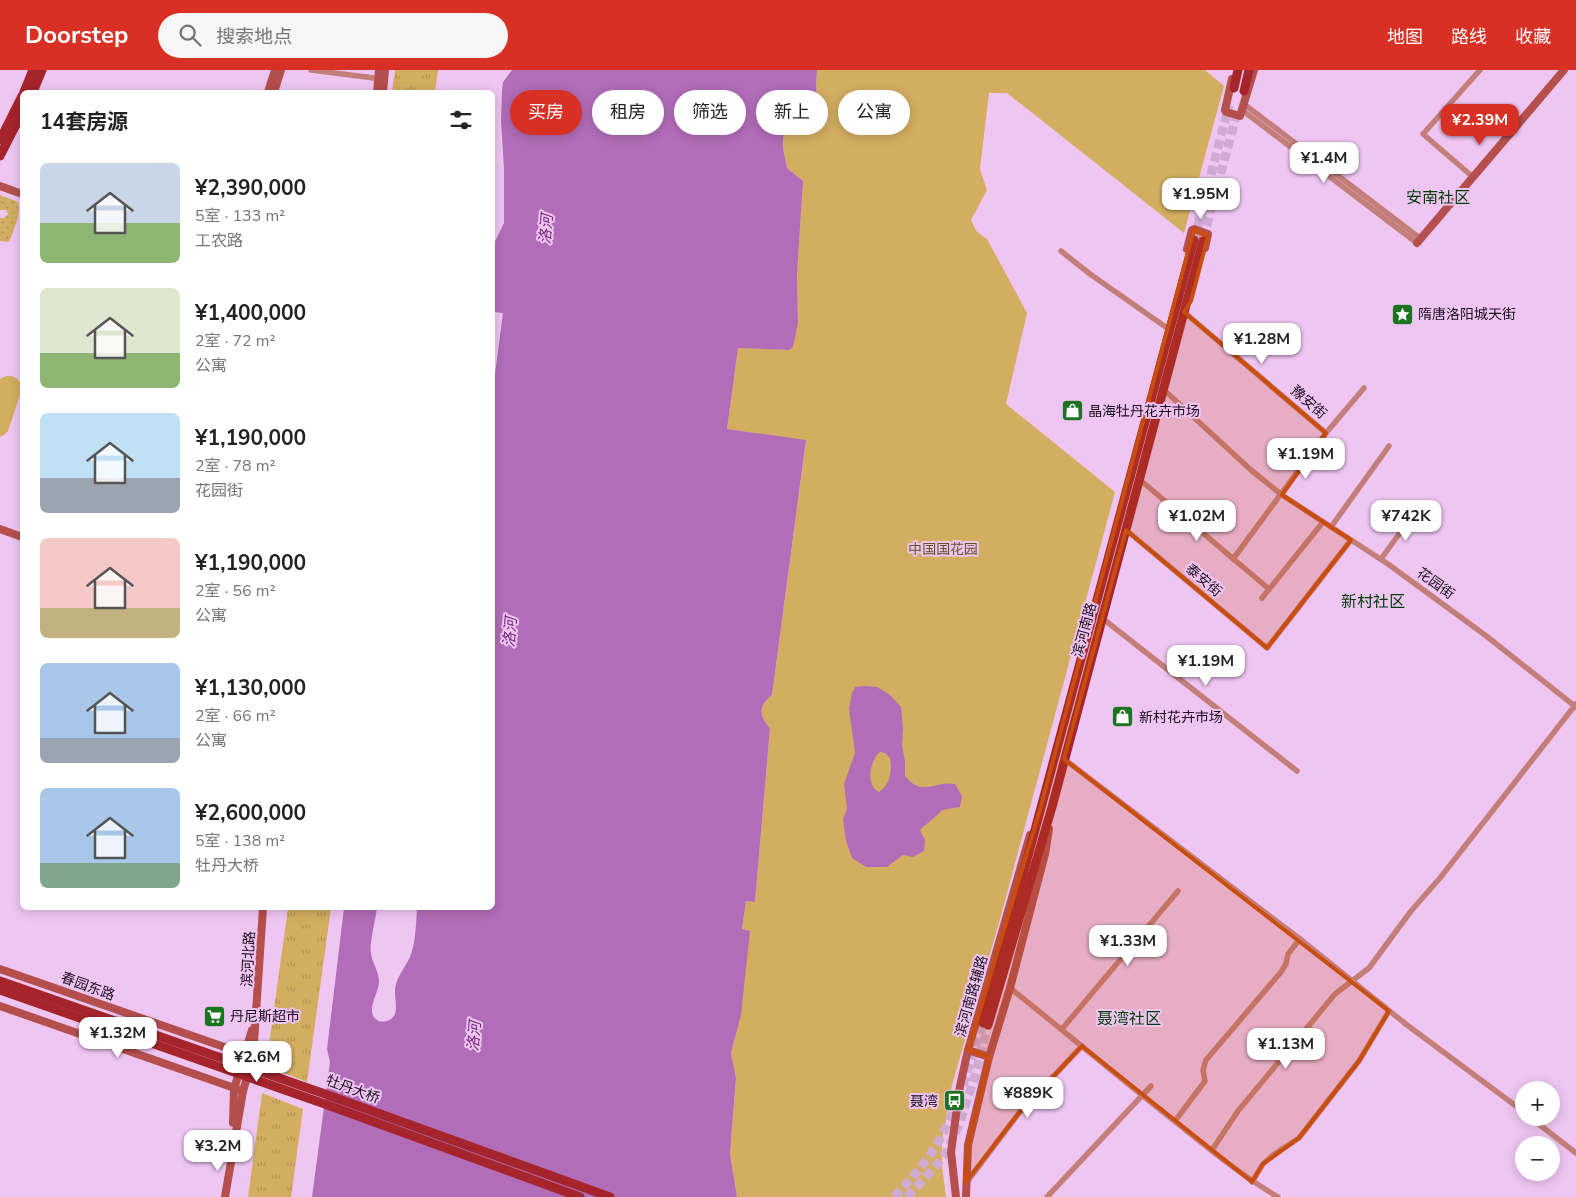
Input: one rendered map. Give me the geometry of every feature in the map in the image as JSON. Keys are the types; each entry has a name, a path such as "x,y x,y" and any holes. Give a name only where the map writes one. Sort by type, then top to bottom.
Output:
{"main road":[{"path":"25,90 33,70"},
{"path":"33,90 42,70"},
{"path":"269,90 275,70"},
{"path":"275,90 281,70"},
{"path":"379,70 383,90"},
{"path":"378,90 385,70"},
{"path":"1234,88 1237,70"},
{"path":"1237,70 1225,108 1226,112 1238,116 1254,70"},
{"path":"1244,91 1249,70"},
{"path":"1418,240 1559,70"},
{"path":"1471,176 1564,70"},
{"path":"0,140 20,100"},
{"path":"0,156 20,117"},
{"path":"0,186 20,193"},
{"path":"1170,330 1180,311 1174,297 1199,237"},
{"name":"滨河南路","path":"1170,330 1041,806 986,1024 1052,808 1163,389 1199,237"},
{"path":"0,529 20,536"},
{"path":"1102,580 1112,583"},
{"name":"滨河南路辅路","path":"956,1197 950,1152 960,1086 968,1050 1025,849 1041,806"},
{"path":"966,1197 965,1183 968,1145 989,1057 1010,988 1045,854 1052,808"},
{"name":"滨河北路","path":"225,1197 257,1013 263,910"},
{"name":"春园东路","path":"0,969 249,1055"},
{"name":"牡丹大桥","path":"0,981 326,1094 610,1197"},
{"name":"牡丹大桥","path":"0,990 322,1103 580,1197"},
{"path":"0,1006 243,1091"},
{"path":"968,1050 989,1057"},
{"name":"滨河北路","path":"233,1150 234,1088 249,1055"}],"street":[{"path":"311,70 381,79"},
{"path":"1471,176 1423,134 1480,70"},
{"path":"1242,109 1418,240"},
{"path":"1061,251 1090,274 1170,330"},
{"name":"豫安街","path":"1180,311 1326,433"},
{"path":"1232,559 1282,495 1326,433 1364,388"},
{"name":"花园街","path":"1163,389 1282,495 1381,559 1486,636 1576,706"},
{"path":"1331,527 1389,446"},
{"path":"1139,479 1269,590"},
{"path":"1381,559 1415,512"},
{"path":"1262,598 1323,522"},
{"name":"泰安街","path":"1126,530 1267,648 1351,540"},
{"path":"1102,618 1297,771"},
{"path":"1212,1150 1238,1112 1335,994 1369,968 1411,911 1440,878 1576,706"},
{"path":"1064,759 1515,1105"},
{"path":"1062,1029 1178,891"},
{"path":"1175,1121 1205,1081 1203,1070 1206,1060 1281,972 1286,964 1288,954 1300,939"},
{"path":"1010,988 1252,1182 1278,1197"},
{"path":"1252,1182 1263,1164 1299,1138 1358,1061 1390,1010"},
{"path":"965,1183 1019,1114 1082,1046"},
{"path":"1048,1197 1150,1086"},
{"path":"1541,1126 1576,1153"}],"highlighted area":[{"path":"1194,229 1208,236 1191,301 1184,312 1326,433 1282,495 1351,540 1267,648 1126,530 1064,759 1389,1011 1359,1061 1299,1138 1263,1164 1252,1182 1082,1046 1019,1113 965,1183 968,1145 989,1057 968,1050 1041,806"}],"green space":[{"path":"395,70 438,70 435,90 392,90"},
{"name":"中国国花园","path":"817,70 1205,70 1224,86 1184,233 1007,93 989,93 980,169 987,190 971,220 976,231 987,239 1027,313 1006,404 1115,492 1000,919 952,1085 942,1141 942,1166 946,1197 737,1197 730,1154 736,1078 731,1053 735,1039 750,931 742,930 746,901 755,902 770,728 762,715 762,707 772,695 806,441 727,429 738,347 789,350 798,323 797,275 803,181 787,168 783,141 784,135 828,135 828,90 816,90"},
{"path":"0,195 18,202 19,207 18,217 9,242 0,241 0,218 4,218 8,214 6,210 0,210"},
{"path":"12,376 17,379 20,383 20,395 8,431 0,437 0,379"},
{"path":"288,910 331,910 307,1082 266,1066"},
{"path":"262,1093 303,1109 291,1197 248,1197"}],"water":[{"name":"洛河","path":"512,70 817,70 816,90 756,90 756,135 784,135 787,168 803,181 797,275 798,323 793,347 789,350 738,348 727,429 806,440 772,695 762,707 762,715 770,728 755,902 746,901 742,929 750,931 741,1015 731,1053 736,1078 730,1154 737,1197 312,1197 330,1062 327,1049 344,910 377,910 371,949 379,982 372,1014 374,1018 383,1022 395,1014 396,984 412,951 417,910 495,910 495,374 503,313 495,312 495,242 504,223 503,82"},
{"path":"855,687 877,687 890,695 901,707 905,776 917,786 923,787 948,783 955,784 962,796 960,807 942,810 920,830 925,840 924,851 913,857 903,855 887,867 866,867 852,858 846,841 843,819 847,809 844,784 855,753 849,709","holes":["880,752 885,753 890,758 891,772 886,785 879,792 872,784 870,772"]}],"tunnel":[{"path":"1194,240 1229,105"},
{"path":"1203,239 1238,109"},
{"path":"963,1085 983,1023"},
{"path":"907,1197 936,1166 947,1151 960,1122 975,1076 988,1025"},
{"path":"894,1197 914,1176 938,1143 956,1104"}],"place":[{"name":"隋唐洛阳城天街","path":"1402,314"},
{"name":"晶海牡丹花卉市场","path":"1072,411"},
{"name":"新村花卉市场","path":"1123,717"},
{"name":"丹尼斯超市","path":"214,1016"},
{"name":"聂湾","path":"954,1101"}],"district":[{"name":"安南社区","path":"1438,197"},
{"name":"新村社区","path":"1373,601"},
{"name":"聂湾社区","path":"1129,1018"}]}
